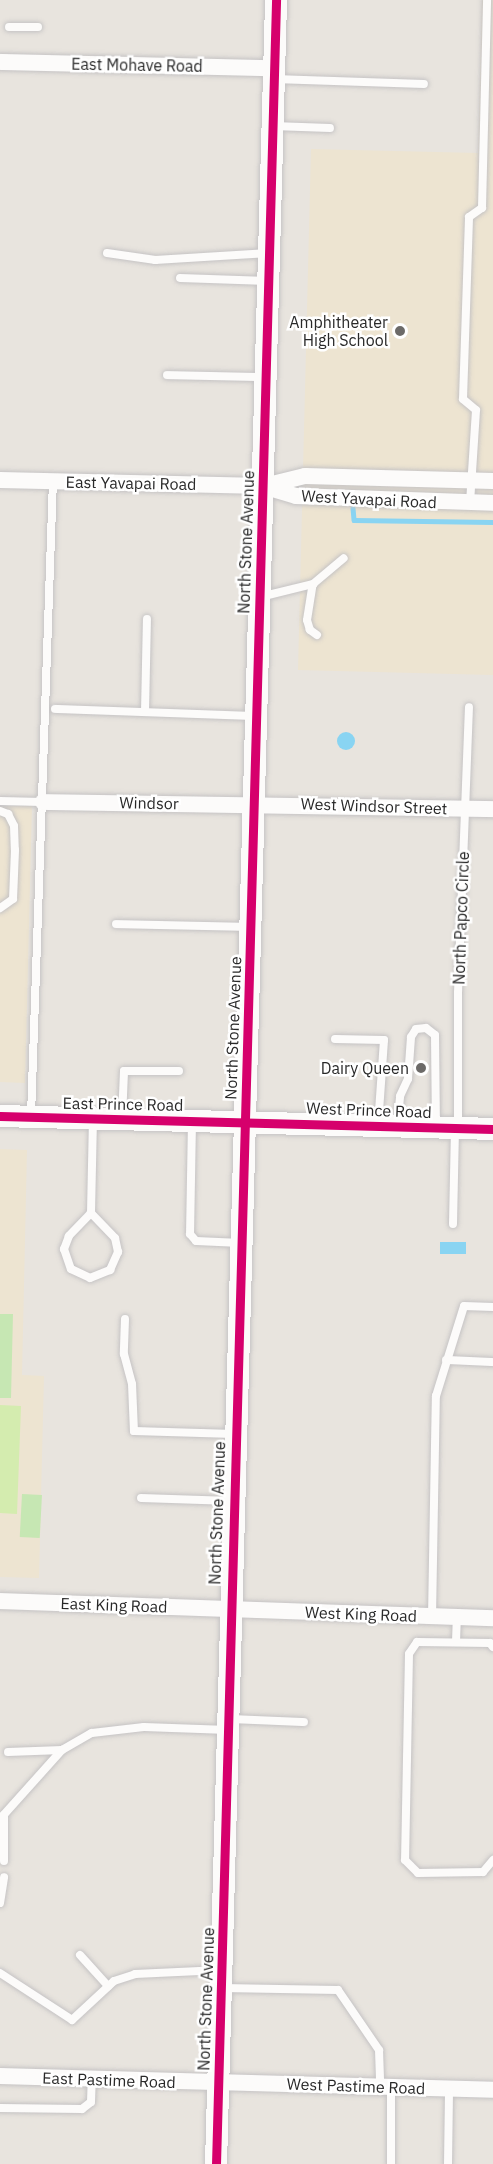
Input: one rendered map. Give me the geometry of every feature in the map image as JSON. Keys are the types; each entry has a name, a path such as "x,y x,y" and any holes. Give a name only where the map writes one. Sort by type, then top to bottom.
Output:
{"main road":[{"name":"North Stone Avenue","path":"216,2164 229,1724 229,1608 251,927 276,0"},
{"name":"East Prince Road","path":"0,1116 245,1122"},
{"name":"West Prince Road","path":"245,1122 493,1129"}],"street":[{"name":"East Mohave Road","path":"0,62 274,74"},
{"name":"West Yavapai Road","path":"263,486 305,476 493,481"},
{"name":"East Yavapai Road","path":"0,480 263,486"},
{"name":"West Yavapai Road","path":"263,486 296,496 493,503"},
{"name":"Windsor","path":"43,802 254,804"},
{"name":"West Windsor Street","path":"254,804 493,809"},
{"name":"East King Road","path":"0,1601 229,1608"},
{"name":"West King Road","path":"229,1608 493,1618"},
{"name":"East Pastime Road","path":"0,2076 219,2083"},
{"name":"West Pastime Road","path":"219,2083 493,2090"}],"lane":[{"path":"470,503 476,410 463,399 463,389 469,217 482,208 487,0"},
{"path":"9,27 38,27"},
{"path":"274,74 424,84"},
{"path":"272,126 330,128"},
{"path":"107,253 155,260 269,253"},
{"path":"180,278 268,281"},
{"path":"167,375 266,377"},
{"path":"31,1117 53,481"},
{"path":"260,597 313,585 344,558"},
{"path":"313,585 307,620 310,630 317,635"},
{"path":"146,712 147,619"},
{"name":"North Papco Circle","path":"449,1128 469,707"},
{"path":"55,709 256,716"},
{"path":"0,801 43,802"},
{"path":"0,811 8,814 14,826 15,850 13,899 0,908"},
{"path":"116,924 251,927"},
{"path":"388,1126 408,1079 411,1037 416,1029 426,1028 435,1035 449,1128 453,1224"},
{"path":"335,1039 384,1040 388,1126"},
{"path":"122,1119 124,1071 179,1071"},
{"path":"92,1213 69,1236 64,1250 71,1269 90,1278 110,1270 118,1252 115,1238 92,1213 93,1118"},
{"path":"192,1120 190,1234 196,1241 241,1243"},
{"path":"432,1617 436,1396 464,1306 493,1307"},
{"path":"124,1319 124,1354 132,1384 134,1431 235,1434"},
{"path":"446,1360 493,1362"},
{"path":"141,1498 232,1501"},
{"path":"456,1642 457,1618"},
{"path":"493,1647 456,1642 417,1642 409,1654 405,1860 418,1873 483,1872 493,1860"},
{"path":"4,1861 2,1817 62,1750 92,1733 229,1724 304,1722"},
{"path":"8,1752 62,1750"},
{"path":"0,1902 4,1877"},
{"path":"80,1955 108,1986"},
{"path":"0,1973 72,2020 108,1986 135,1974 162,1970 221,1979 338,1990 379,2050 385,2087 390,2164"},
{"path":"0,2108 82,2109 91,2102 92,2079"},
{"path":"448,2164 449,2089"}],"shaded area":[{"name":"Amphitheater High School","path":"482,0 493,0 493,675 298,670 311,149 478,153"},
{"path":"0,806 32,806 25,1083 0,1082"},
{"path":"0,1149 27,1150 22,1375 44,1376 39,1578 0,1577"}],"green space":[{"path":"0,1314 13,1314 11,1398 0,1398"},
{"path":"0,1405 21,1406 17,1514 0,1513"},
{"path":"22,1494 42,1495 40,1538 20,1537"}],"water":[{"path":"346,732 352,735 355,741 352,747 346,750 340,747 337,741 340,735"},
{"path":"440,1242 466,1242 466,1254 440,1254"}],"waterway":[{"path":"353,508 354,520 493,522"}],"cycle path":[{"path":"216,2164 276,0"},
{"path":"0,1116 493,1129"}],"place":[{"name":"Amphitheater High School","path":"400,331"},
{"name":"Dairy Queen","path":"421,1068"}]}
